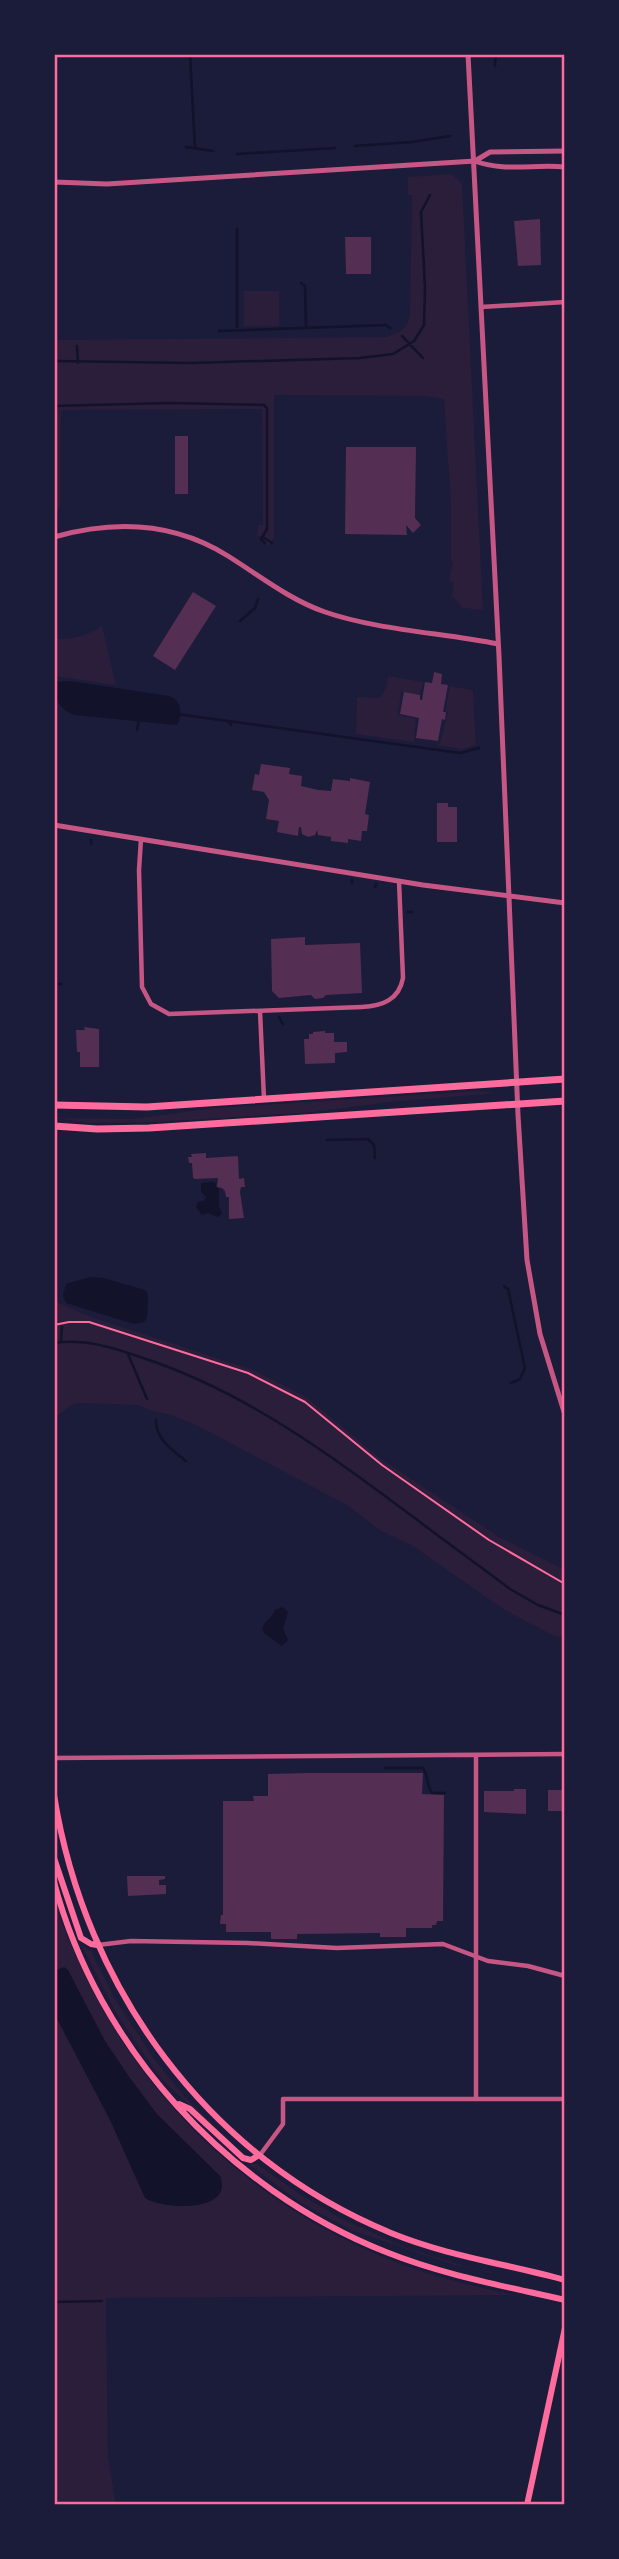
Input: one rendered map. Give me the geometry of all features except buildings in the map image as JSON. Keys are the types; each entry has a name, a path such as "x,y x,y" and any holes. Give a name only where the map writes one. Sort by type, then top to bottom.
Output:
{"main road":[{"path":"54,1105 131,1108 565,1079"},
{"path":"54,1126 129,1129 565,1101"},
{"path":"54,1795 71,1871 97,1945 126,2002 159,2053 204,2105 259,2155 322,2199 392,2233 453,2254 565,2280"},
{"path":"54,1858 81,1938 97,1945"},
{"path":"54,1882 79,1953 103,2002 129,2044 174,2101 207,2136 251,2175 292,2204 337,2230 386,2252 431,2269 565,2300"},
{"path":"174,2101 190,2109 243,2158 251,2160 259,2155"},
{"path":"527,2505 565,2328"}],"street":[{"path":"468,54 518,1103 530,1281 542,1343 565,1415"},
{"path":"475,162 490,152 565,151"},
{"path":"54,182 89,185 475,162 490,167 565,167"},
{"path":"481,307 565,302"},
{"path":"54,537 108,526 163,530 219,551 293,598 328,613 354,620 498,644"},
{"path":"54,825 399,881 565,903"},
{"path":"141,839 139,870 142,984 146,999 157,1009 169,1014 372,1006 391,999 398,992 403,978 399,881"},
{"path":"260,1011 264,1099"},
{"path":"54,1758 565,1754"},
{"path":"476,1755 476,2098"},
{"path":"97,1945 144,1941 365,1948 437,1944 449,1945 495,1962 528,1966 565,1976"},
{"path":"259,2155 283,2124 284,2099 565,2099"}],"path":[{"path":"54,1325 89,1322 253,1375 311,1406 375,1460 489,1540 565,1584"}],"shaded area":[{"path":"452,174 462,184 483,610 463,608 452,596 454,583 449,581 453,563 444,399 424,396 274,395 274,537 269,546 257,534 259,525 263,525 262,409 61,410 60,508 54,511 54,340 386,337 395,334 405,327 410,314 412,195 408,195 408,177"},
{"path":"244,291 279,291 279,326 244,326"},
{"path":"102,626 116,685 54,676 54,638 79,636"},
{"path":"388,676 423,682 420,695 401,692 398,715 416,719 414,742 356,734 357,697 380,698 386,688"},
{"path":"70,681 169,696 176,700 179,706 179,722 176,725 74,715 61,706 54,688 54,682"},
{"path":"450,686 473,690 476,745 462,749 437,745 440,743 448,712 445,711"},
{"path":"477,1091 497,1093 389,1102 314,1112 159,1122 91,1123 54,1118 132,1119 216,1108"},
{"path":"215,1182 219,1188 222,1214 217,1217 208,1213 202,1215 196,1207 198,1202 204,1201 206,1197 201,1192 201,1183"},
{"path":"90,1277 145,1290 148,1294 147,1318 144,1322 134,1324 66,1303 63,1296 66,1284"},
{"path":"54,1301 94,1318 253,1370 306,1397 381,1459 499,1537 565,1570 565,1638 552,1635 503,1609 413,1546 381,1531 347,1505 200,1427 138,1405 79,1403 54,1418"},
{"path":"283,1607 288,1612 283,1629 288,1640 282,1646 262,1629 275,1610"},
{"path":"54,1901 79,1963 110,2022 146,2075 188,2124 235,2168 288,2207 344,2239 419,2271 514,2295 106,2298 108,2457 116,2505 54,2505"},
{"path":"81,1944 91,1951 115,1999 154,2059 185,2097 240,2152 161,2079 116,2013"},
{"path":"64,1967 105,2041 130,2078 157,2114 220,2176 222,2188 217,2197 208,2202 181,2206 166,2205 145,2198 110,2120 54,2013 54,1971"},
{"path":"247,2163 257,2164 301,2195 344,2220 407,2248 464,2266 548,2285 454,2265 351,2230 301,2203"}],"waterway":[{"path":"190,54 195,148"},
{"path":"495,66 496,54"},
{"path":"355,146 450,136"},
{"path":"186,147 213,151"},
{"path":"237,154 335,148"},
{"path":"54,361 191,363 360,358 393,354 414,341 424,325 421,212 430,195"},
{"path":"237,229 237,327"},
{"path":"301,283 305,286 306,326"},
{"path":"219,331 386,325 390,328"},
{"path":"402,336 423,358"},
{"path":"77,346 78,363"},
{"path":"54,406 169,403 264,405 267,408 267,529 261,539 265,543"},
{"path":"263,537 272,543"},
{"path":"240,621 255,608 258,599"},
{"path":"177,714 228,721 231,725"},
{"path":"137,730 139,720"},
{"path":"228,721 460,753 479,748"},
{"path":"54,984 61,984"},
{"path":"279,1017 283,1024"},
{"path":"327,1140 368,1139 374,1145 375,1158"},
{"path":"504,1286 508,1289 525,1368 520,1379 511,1383"},
{"path":"61,1341 62,1327"},
{"path":"54,1343 88,1343 121,1351 181,1372 218,1389 288,1428 322,1451 510,1589 538,1605 565,1615"},
{"path":"128,1354 147,1399"},
{"path":"156,1420 161,1438 186,1461"},
{"path":"385,1768 423,1768 432,1793 445,1793"},
{"path":"54,2302 102,2301"}]}
